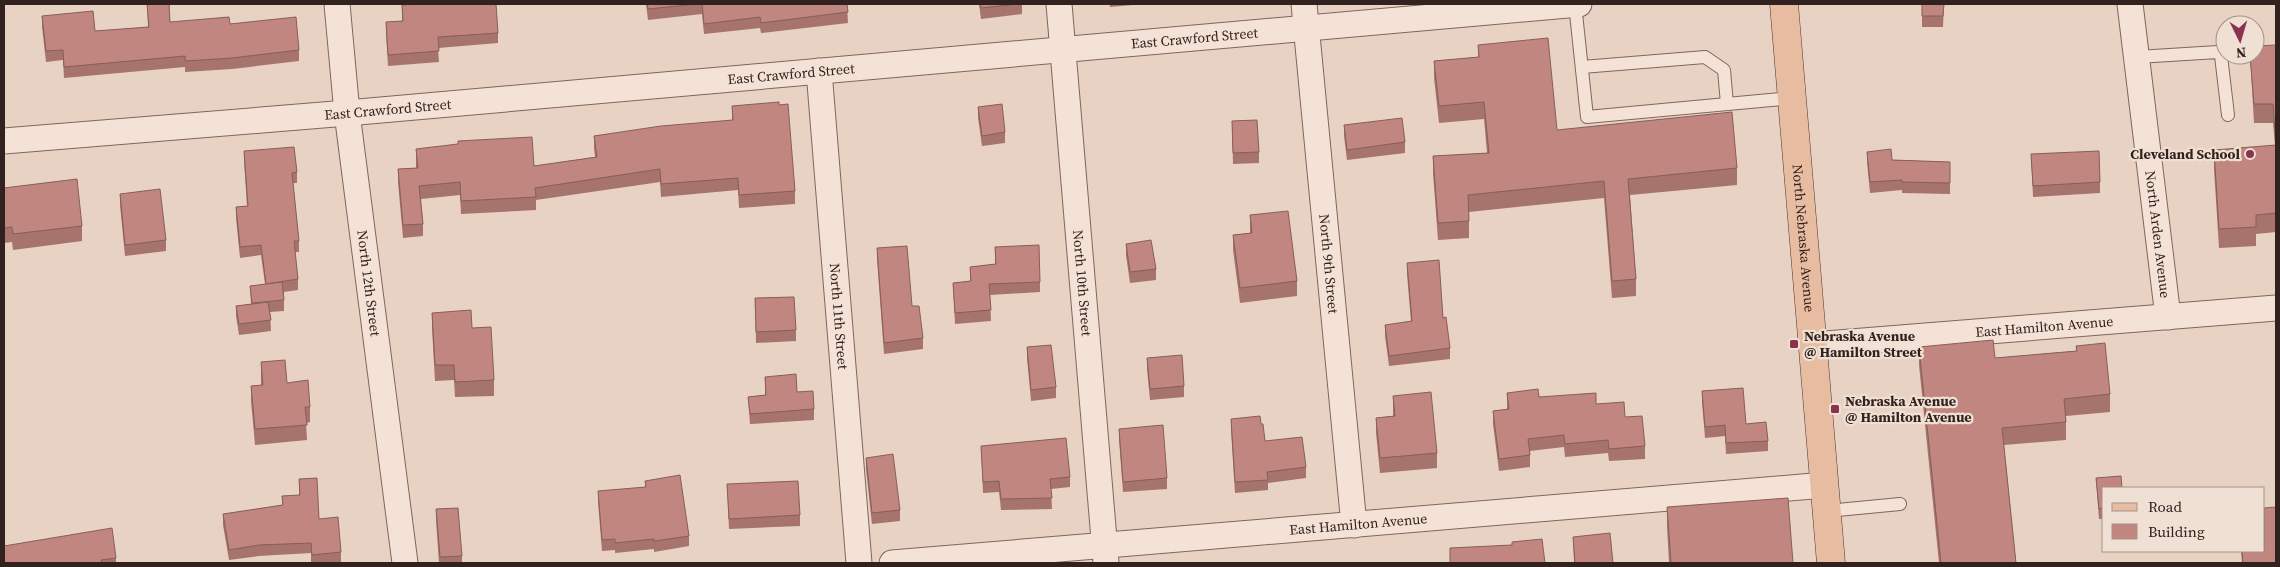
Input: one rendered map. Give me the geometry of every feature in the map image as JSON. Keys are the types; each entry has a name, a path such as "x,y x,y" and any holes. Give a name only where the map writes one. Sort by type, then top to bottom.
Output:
{"main road":[{"name":"North Nebraska Avenue","path":"1784,4 1831,563"}],"street":[{"name":"North 12th Street","path":"337,4 347,113 404,563"},
{"name":"North 10th Street","path":"1060,4 1105,555"},
{"name":"East Crawford Street","path":"4,141 347,113 1063,49 1305,16 1580,4"},
{"name":"North Arden Avenue","path":"2130,4 2168,317"},
{"name":"North 9th Street","path":"1305,16 1354,525"},
{"name":"North 11th Street","path":"819,71 859,563"},
{"name":"East Hamilton Avenue","path":"1812,345 2276,308"},
{"name":"East Hamilton Avenue","path":"892,563 1105,555 1354,525 1826,498"}],"lane":[{"path":"1575,4 1587,117 1792,98"},
{"path":"2137,58 2218,52 2221,56 2228,115"},
{"path":"1582,67 1706,57 1724,70 1727,104"},
{"path":"1826,498 1900,504"}],"building":[{"path":"147,4 169,4 170,22 229,17 230,24 296,17 299,50 232,58 185,61 185,56 64,67 63,50 46,51 42,16 93,11 95,31 149,27"},
{"path":"496,4 498,33 438,37 439,51 388,55 386,22 403,21 402,5"},
{"path":"647,4 697,4 648,9"},
{"path":"702,4 847,4 848,12 761,23 760,17 704,24"},
{"path":"980,4 1018,4 981,8"},
{"path":"1922,4 1944,4 1943,16 1922,16"},
{"path":"1548,38 1557,130 1732,112 1737,168 1628,179 1636,279 1612,281 1604,181 1468,195 1469,221 1438,223 1433,156 1489,153 1484,102 1439,106 1434,61 1479,57 1478,45"},
{"path":"2276,45 2276,145 2273,104 2254,104 2251,65 2265,65 2265,46"},
{"path":"779,102 779,105 788,104 795,191 739,195 738,178 661,184 660,169 535,188 536,197 461,201 460,182 419,186 423,224 403,225 398,169 418,168 416,149 458,144 458,141 532,137 534,166 597,157 594,136 661,126 733,120 732,106"},
{"path":"1002,104 1005,132 982,136 978,107"},
{"path":"1402,118 1405,142 1347,150 1344,125"},
{"path":"1257,120 1259,152 1233,153 1232,121"},
{"path":"2276,145 2276,213 2256,215 2256,227 2219,229 2214,150"},
{"path":"294,147 297,172 292,173 299,241 294,241 298,279 266,284 261,245 240,247 236,207 248,206 244,151"},
{"path":"1891,149 1892,160 1950,162 1950,183 1902,182 1902,180 1870,182 1867,152"},
{"path":"2099,151 2100,182 2033,186 2031,154"},
{"path":"77,179 82,226 13,234 12,227 4,228 4,188"},
{"path":"160,189 166,240 125,245 120,194"},
{"path":"1288,211 1297,281 1240,288 1233,235 1252,233 1250,215"},
{"path":"1151,240 1156,269 1130,272 1126,244"},
{"path":"1039,245 1040,282 989,284 991,310 955,313 953,283 971,281 970,267 996,264 995,247"},
{"path":"907,246 912,306 919,306 923,338 884,343 877,248"},
{"path":"1439,260 1443,318 1446,317 1450,348 1389,356 1385,325 1412,321 1407,263"},
{"path":"282,282 284,300 252,303 250,286"},
{"path":"794,297 796,330 756,332 755,298"},
{"path":"268,302 271,320 239,324 236,306"},
{"path":"471,310 472,328 491,327 494,380 455,382 454,365 435,365 432,313"},
{"path":"1993,340 1995,358 2077,351 2076,346 2105,343 2110,394 2064,399 2066,422 2002,428 2016,563 1941,563 1919,347"},
{"path":"1051,345 1056,387 1031,390 1027,347"},
{"path":"1182,355 1184,386 1150,389 1147,358"},
{"path":"285,360 287,383 308,380 310,407 305,407 307,425 255,429 251,386 263,385 261,362"},
{"path":"796,374 797,392 813,391 814,409 750,414 748,397 766,395 765,377"},
{"path":"1743,388 1746,424 1766,422 1768,441 1726,443 1725,425 1705,427 1702,391"},
{"path":"1538,389 1539,397 1596,393 1596,404 1624,402 1625,417 1642,416 1645,446 1609,449 1608,440 1565,444 1564,435 1528,439 1530,455 1499,459 1493,411 1509,409 1507,393"},
{"path":"1431,392 1437,453 1380,458 1376,418 1395,416 1393,396"},
{"path":"1260,416 1265,441 1302,437 1306,467 1267,472 1268,480 1235,482 1231,419"},
{"path":"1163,425 1167,478 1123,482 1119,429"},
{"path":"1066,438 1070,477 1050,479 1052,498 1001,499 999,481 983,482 981,446"},
{"path":"893,454 900,510 872,513 866,458"},
{"path":"680,475 689,536 654,541 654,539 615,543 615,539 602,540 598,491 646,487 645,481"},
{"path":"2121,476 2122,487 2102,487 2102,508 2099,509 2096,478"},
{"path":"317,478 319,519 338,517 341,552 312,555 311,543 259,545 229,550 223,514 283,505 282,496 300,495 299,479"},
{"path":"798,481 800,515 729,519 727,484"},
{"path":"1788,498 1793,563 1671,563 1667,507"},
{"path":"2276,507 2276,563 2243,563 2242,552 2265,552 2265,508"},
{"path":"458,508 462,556 440,557 436,509"},
{"path":"112,528 116,558 101,560 102,563 4,563 4,546"},
{"path":"1610,533 1613,563 1575,563 1573,537"},
{"path":"1542,539 1545,563 1450,563 1450,548 1512,545 1512,542"}],"place":[{"name":"Cleveland School","path":"2250,154"},
{"name":"Nebraska Avenue @ Hamilton Street","path":"1794,344"},
{"name":"Nebraska Avenue @ Hamilton Avenue","path":"1835,409"}]}
